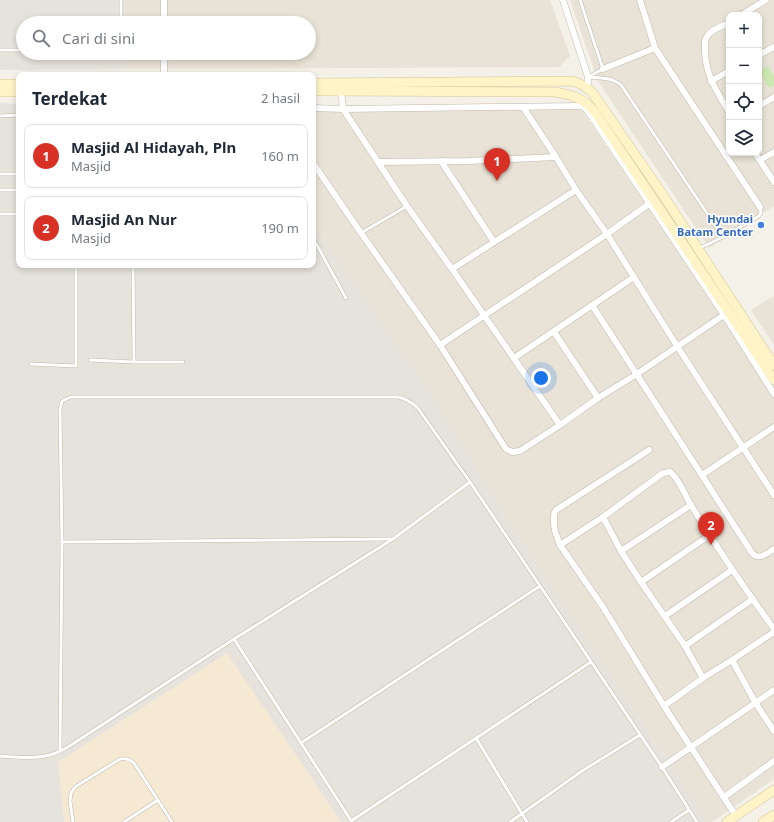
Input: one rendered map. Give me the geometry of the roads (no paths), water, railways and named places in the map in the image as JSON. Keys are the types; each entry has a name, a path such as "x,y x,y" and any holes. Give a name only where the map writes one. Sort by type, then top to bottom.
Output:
{"main road":[{"path":"316,83 555,92 570,95 588,104 593,109 652,201 773,377"},
{"path":"316,91 400,87 579,83 592,92 663,195 774,365"},
{"path":"0,84 16,84"},
{"path":"0,92 16,92"},
{"path":"727,822 774,790"},
{"path":"763,822 774,814"}],"street":[{"path":"164,0 164,16"},
{"path":"563,0 588,77 587,88"},
{"path":"640,0 656,48 760,207"},
{"path":"746,12 766,0"},
{"path":"726,24 709,33 705,39 706,66 711,81 726,107"},
{"path":"762,53 774,47"},
{"path":"603,69 656,48"},
{"path":"164,60 164,72"},
{"path":"711,81 726,73"},
{"path":"341,90 343,109 407,206 560,425"},
{"path":"762,104 774,97"},
{"path":"523,106 576,190 607,234 676,346 774,496"},
{"path":"316,108 523,106 578,106 584,108 587,110 652,201 774,394"},
{"path":"760,160 774,152"},
{"path":"758,156 774,182"},
{"path":"378,162 556,157"},
{"path":"441,161 494,242"},
{"path":"316,167 440,345 506,449 509,451 520,451 598,398 637,374 724,314"},
{"path":"452,269 576,190"},
{"path":"440,345 607,234 652,201"},
{"path":"514,358 634,277"},
{"path":"592,306 755,555 757,557 763,556 774,549"},
{"path":"554,332 598,398"},
{"path":"702,475 774,427"},
{"path":"649,450 556,510 554,514 555,531 560,545 603,607 664,706 736,816"},
{"path":"560,545 603,517 663,473 670,472 674,476 732,570 774,631 664,706"},
{"path":"621,551 691,505"},
{"path":"603,517 621,551 685,646 703,678"},
{"path":"641,582 710,535"},
{"path":"665,616 732,570"},
{"path":"685,646 753,599"},
{"path":"732,660 755,702 774,731"},
{"path":"662,767 774,690"},
{"path":"724,797 774,760"}],"lane":[{"path":"121,0 121,16"},
{"path":"580,0 603,69 588,77"},
{"path":"0,50 16,50"},
{"path":"588,77 609,79 621,85 723,237"},
{"path":"0,116 16,116"},
{"path":"0,174 16,174"},
{"path":"0,190 16,190"},
{"path":"361,233 407,206"},
{"path":"698,249 723,237 759,216 761,213 760,207"},
{"path":"0,214 16,214"},
{"path":"316,243 346,298"},
{"path":"31,364 76,366 76,268"},
{"path":"133,268 134,362"},
{"path":"90,360 183,362"},
{"path":"60,751 62,542 60,409 62,402 71,398 384,397 404,399 417,406 470,482 662,767 697,822"},
{"path":"0,756 43,756 51,755 60,751 393,538 470,482"},
{"path":"62,542 393,538"},
{"path":"301,743 540,586"},
{"path":"234,639 352,822 590,662"},
{"path":"510,822 582,771 640,735"},
{"path":"476,738 527,822"},
{"path":"73,822 70,801 71,793 74,788 123,759 130,760 134,763 172,822"},
{"path":"124,822 158,800"},
{"path":"671,822 689,810"}],"place":[{"name":"Masjid Al Hidayah, Pln","path":"497,181"},
{"name":"Hyundai Batam Center","path":"761,225"},
{"name":"Masjid An Nur","path":"711,545"}]}
